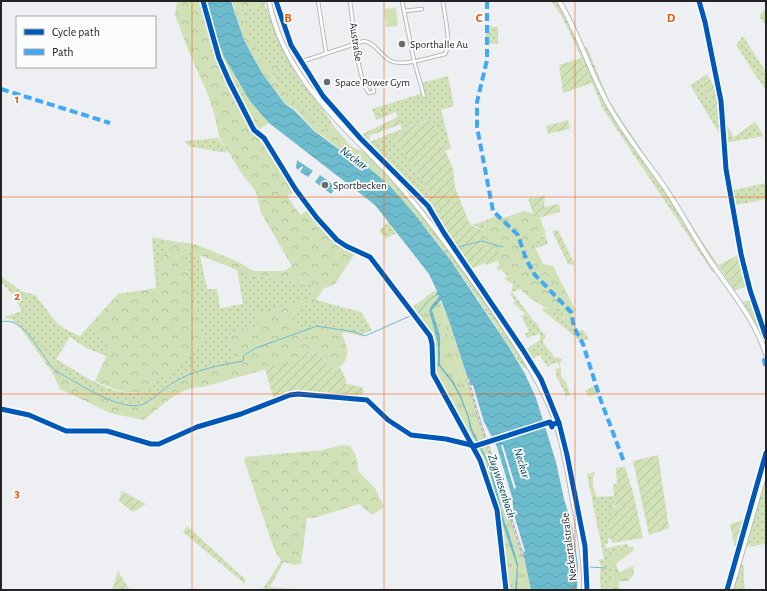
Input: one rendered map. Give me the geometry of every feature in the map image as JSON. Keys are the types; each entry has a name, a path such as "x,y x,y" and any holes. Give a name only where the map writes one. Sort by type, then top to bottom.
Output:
{"main road":[{"name":"Neckartalstraße","path":"269,1 274,22 284,46 305,83 338,123 389,174 435,227 475,283 534,375 549,406 561,441 582,550 584,588"},
{"path":"559,1 578,36 604,99 612,113 664,187 699,244 746,312 756,328 766,354"},
{"path":"731,590 766,469"}],"street":[{"path":"276,1 285,31 300,62 322,93"},
{"path":"318,1 326,52"},
{"name":"Austraße","path":"350,1 355,43 365,83 369,93 374,92 372,85 365,83"},
{"path":"402,1 414,61 424,96"},
{"path":"300,62 355,43 370,42 393,62 400,64 446,52 447,35 443,1"},
{"path":"405,11 422,9"}],"green space":[{"path":"177,1 207,1 222,51 238,81 269,123 255,132 295,192 287,196 300,215 309,209 336,241 356,252 335,284 323,289 315,302 294,311 293,318 298,331 302,330 303,336 297,339 299,344 306,340 313,330 306,332 304,329 312,327 327,326 364,334 362,336 343,332 342,335 345,340 347,350 346,360 334,370 317,353 307,351 300,358 289,363 203,387 186,390 171,398 143,420 110,413 60,389 52,372 13,320 23,328 57,370 112,400 134,406 149,402 167,386 182,376 235,361 228,335 258,326 257,311 272,311 309,299 313,290 310,284 250,275 186,250 163,249 165,240 195,244 239,262 253,271 284,271 292,266 261,213 256,192 242,174 219,137 214,113 208,95 175,15"},
{"path":"232,1 265,1 265,5 241,10 247,34 263,62 282,65 272,76 293,101 321,129 334,127 351,146 365,153 399,189 391,187 361,161 340,149 314,130 295,109 286,104 262,73 244,40"},
{"path":"551,1 557,1 582,47 587,47 608,98 617,113 718,265 713,273 603,109 577,48 561,15"},
{"path":"265,5 291,66 326,113 334,127 321,129 292,101 272,75 282,65 263,63 247,34 241,10"},
{"path":"396,7 398,26 386,27 384,9"},
{"path":"766,7 766,26 759,16"},
{"path":"486,26 498,27 498,44 486,43"},
{"path":"743,36 766,72 766,91 736,45"},
{"path":"581,58 592,83 563,93 559,65"},
{"path":"707,74 727,109 724,120 700,79"},
{"path":"448,76 454,106 441,110 451,149 445,150 432,119 402,129 396,112 376,120 372,109 423,93 421,83"},
{"path":"700,79 734,137 755,122 764,136 725,143 690,85"},
{"path":"398,117 401,124 369,136 370,139 365,141 360,135"},
{"path":"432,119 453,169 455,187 468,220 473,227 486,231 480,244 498,249 500,260 487,265 485,263 470,269 457,245 448,236 422,198 430,193 391,133"},
{"path":"568,120 570,129 548,134 546,126"},
{"path":"391,133 430,193 422,198 367,143"},
{"path":"218,138 227,150 226,153 188,146 185,141"},
{"path":"766,183 766,199 732,206 729,191"},
{"path":"391,187 399,189 451,253 527,367 523,368 461,274"},
{"path":"545,196 544,207 559,204 560,212 535,219 528,199"},
{"path":"524,211 534,214 535,219 540,218 546,234 532,240 543,264 553,266 576,311 573,312 575,327 562,321 565,315 565,308 554,307 550,310 531,299 520,289 521,286 519,283 501,269 498,271 498,261 500,260 480,244 486,231 484,221 495,216 500,219"},
{"path":"484,221 486,231 472,225"},
{"path":"388,222 396,233 386,239 379,231"},
{"path":"558,230 575,265 568,264 552,231"},
{"path":"545,235 548,244 536,248 532,240"},
{"path":"152,237 165,240 163,249 186,249 200,255 207,289 217,289 220,308 243,304 237,269 250,275 310,284 313,290 309,299 272,311 257,311 258,326 228,335 235,361 182,376 167,386 149,402 134,406 112,400 57,370 23,328 13,320 4,317 22,311 13,295 1,282 1,276 21,291 35,295 56,322 65,329 80,336 88,327 110,348 106,356 86,348 70,337 56,359 87,378 110,389 133,393 145,391 204,343 183,253 163,255 156,288"},
{"path":"183,252 204,343 145,391 132,393 125,392 113,389 95,381 110,348 88,327 118,294 156,288 163,255"},
{"path":"740,254 748,285 735,291 718,265"},
{"path":"505,275 518,281 521,286 520,289 511,293 513,284 504,279 506,278"},
{"path":"435,290 445,312 443,309 448,335 464,380 467,384 464,369 447,315 523,552 531,590 507,590 505,556 496,507 481,459 435,378 432,367 434,349 432,338 410,309"},
{"path":"513,293 533,320 540,326 538,327 546,336 543,341 545,345 554,357 562,359 559,366 557,362 547,367 540,355 532,359 529,353 528,354 525,350 540,340 540,334 527,338 525,334 529,331 521,316 525,314 513,303 515,301 510,294"},
{"path":"752,299 766,338 766,346 761,332 742,302"},
{"path":"316,300 361,312 372,330 364,334 355,331 313,329 306,340 299,344 297,339 303,336 295,325 293,318 294,311"},
{"path":"554,307 565,308 565,315 562,318 568,325 575,327 577,331 583,330 589,338 582,342 542,310 544,308 550,310"},
{"path":"443,309 446,313 464,369 467,384 465,384 447,334"},
{"path":"307,351 317,353 334,370 340,367 346,379 346,384 362,387 364,392 361,396 296,392 274,400 265,369 300,358"},
{"path":"561,367 561,377 566,382 570,395 565,397 565,393 555,374 557,373 555,369"},
{"path":"595,385 598,392 589,397 585,391"},
{"path":"343,445 350,446 354,451 358,464 358,471 375,488 384,507 372,515 359,504 314,518 307,518 301,564 294,565 281,561 274,549 244,460 246,457 322,450"},
{"path":"658,455 669,528 649,535 633,461"},
{"path":"625,467 633,492 643,538 612,543 607,518 611,517 610,509 615,507 613,484 617,484 616,468"},
{"path":"595,472 593,484 597,497 614,496 614,507 610,528 612,538 608,538 608,544 605,544 606,548 627,544 629,547 609,559 615,568 611,585 607,590 601,590 601,567 598,560 604,559 587,474"},
{"path":"766,476 766,544 746,547"},
{"path":"122,491 146,504 133,512 119,501"},
{"path":"747,519 736,553 730,524"},
{"path":"187,526 245,579 245,584 183,532"},
{"path":"629,547 634,547 633,551 616,564 619,572 633,566 634,574 628,581 618,582 620,590 607,590 611,585 615,568 608,559"},
{"path":"281,561 284,562 270,587 305,590 262,590"},
{"path":"741,562 744,567 744,583 734,585"},
{"path":"118,571 130,590 112,590"},
{"path":"744,583 745,590 732,590 734,585"}],"water":[{"name":"Neckar","path":"207,1 231,1 244,40 262,73 285,104 294,110 314,131 340,150 361,161 391,187 451,261 509,347 525,374 536,398 556,462 564,499 572,525 578,565 577,590 531,590 523,552 525,551 514,515 512,497 497,447 484,422 473,385 470,385 441,300 432,310 440,336 440,365 453,381 461,396 472,429 489,463 505,524 518,564 517,590 515,590 517,566 503,525 488,464 470,429 468,418 460,397 451,381 438,365 438,344 429,310 439,295 436,295 437,291 429,274 375,205 269,123 250,101 224,57 215,33","holes":["501,445 503,445 516,488 514,489"]},
{"path":"297,160 313,171 308,177 300,172 303,167 302,166 298,170 296,168"},
{"name":"Sportbecken","path":"320,175 336,187 331,194 315,182"}],"waterway":[{"path":"458,247 482,241 503,247"},
{"path":"444,252 449,250"},
{"path":"416,315 428,301 437,295"},
{"path":"1,322 10,321 18,324 32,339 56,371 105,398 134,406 147,402 174,382 190,374 216,366 243,361 244,355 256,348 317,326 355,332 365,336 410,316"},
{"path":"588,567 606,568"}],"railway":[{"path":"468,379 523,556"}],"marked path":[{"path":"487,1 487,60 477,102 477,127 493,211 518,235 526,259 535,275 571,312 574,327 583,344 600,398 624,462"},
{"path":"1,89 110,123"},
{"path":"766,360 764,360 766,369"}],"cycle path":[{"path":"203,1 219,58 254,130 264,138 296,190 317,218 337,240 346,246 370,257 430,336 432,344 433,374 480,460 497,510 506,590"},
{"path":"276,1 291,45 323,96 361,139 428,206 444,233 541,379 559,423 567,455 585,546 587,590"},
{"path":"699,1 705,22 721,101 726,169 741,254 750,290 766,337"},
{"path":"1,409 29,415 66,431 107,431 151,444 159,444 197,427 241,414 290,395 298,394 367,400 388,420 411,435 446,439 475,446 550,422 552,427 553,424 559,423"},
{"path":"727,590 766,453"}],"place":[{"name":"Sporthalle Au","path":"402,44"},
{"name":"Space Power Gym","path":"327,82"},
{"name":"Sportbecken","path":"325,185"}],"water label":[{"name":"Zugwiesenbach","path":"502,486"}]}
